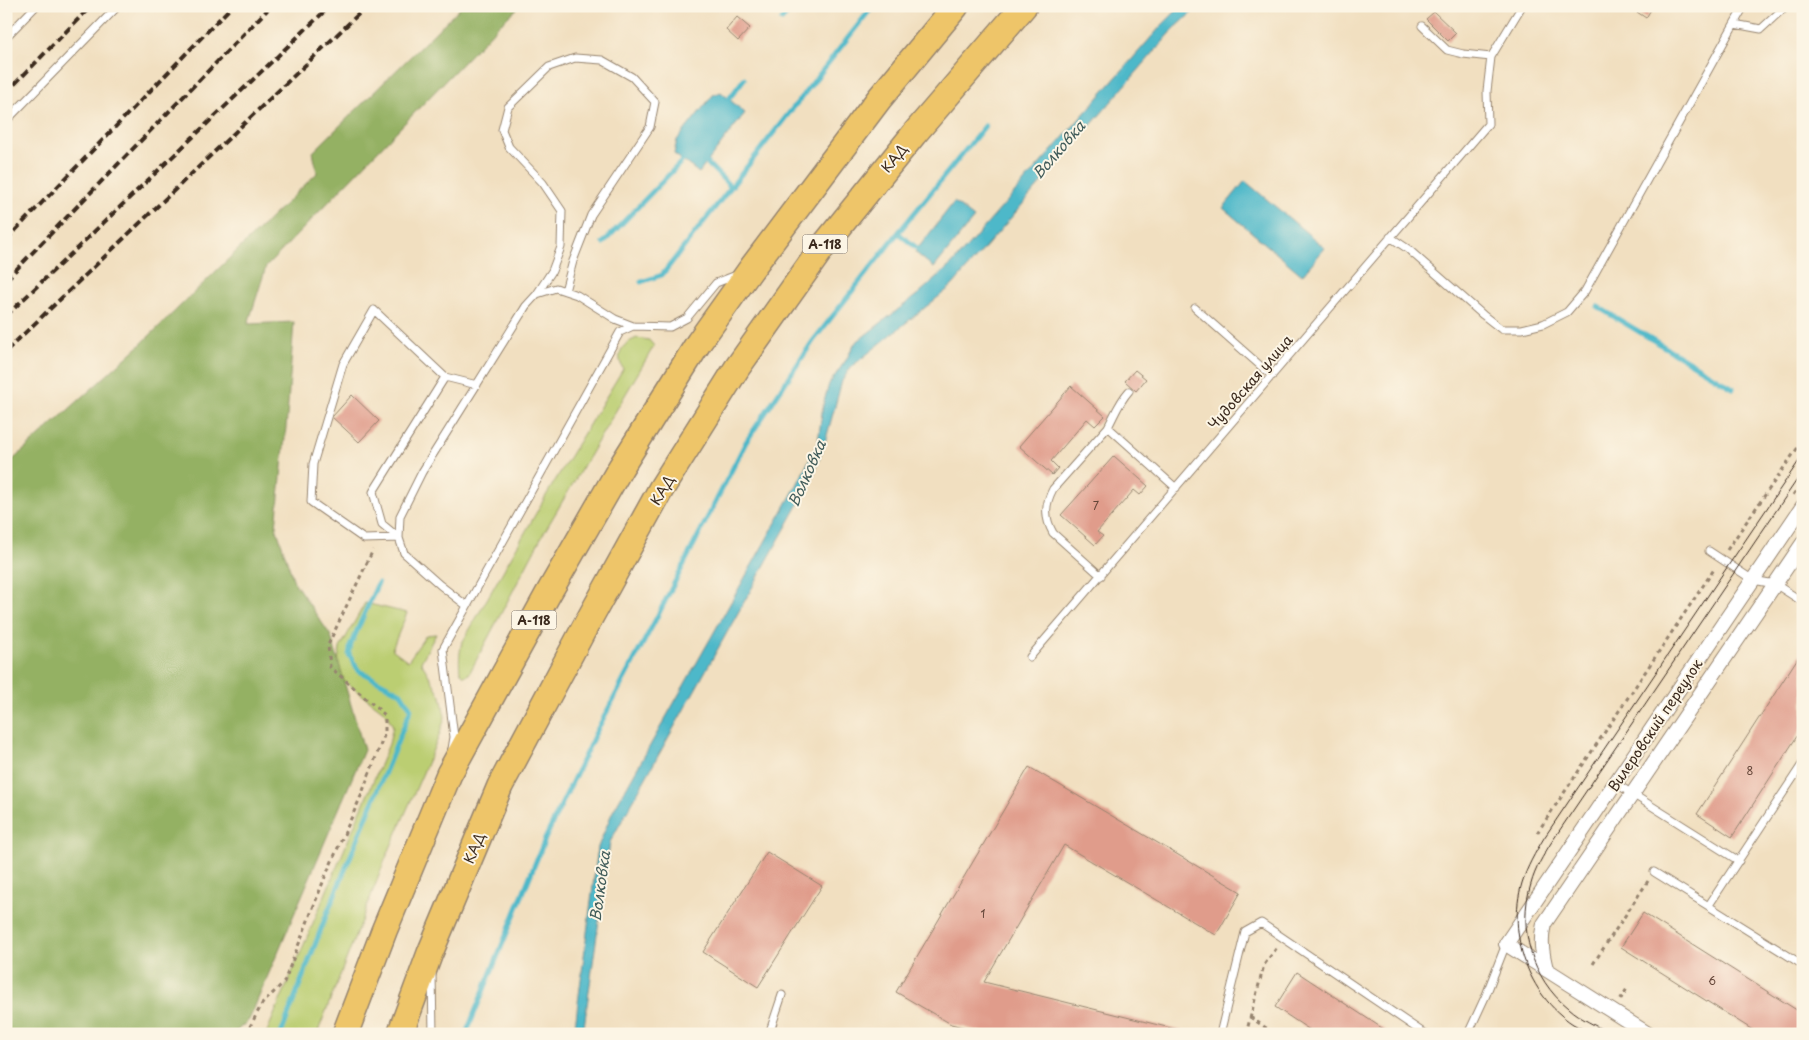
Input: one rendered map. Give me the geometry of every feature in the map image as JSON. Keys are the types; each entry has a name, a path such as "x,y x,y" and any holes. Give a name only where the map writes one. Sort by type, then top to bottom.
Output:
{"highway":[{"name":"А-118","path":"345,1034 384,931 449,774 548,594 621,467 699,342 751,269 879,99 956,6"},
{"name":"КАД","path":"400,1034 430,953 500,786 586,625 662,489 736,368 822,248 914,134 1024,6"}],"street":[{"name":"Вилеровский переулок","path":"1506,944 1803,506"},
{"name":"Вилеровский переулок","path":"1546,969 1541,934 1544,924 1803,543"},
{"path":"1506,944 1648,1034"}],"lane":[{"path":"6,37 36,6"},
{"path":"6,121 118,6"},
{"path":"1422,26 1447,50 1462,54 1492,57 1522,6"},
{"path":"1390,238 1408,249 1501,329 1522,329 1536,326 1567,312 1585,291 1744,6"},
{"path":"1734,24 1761,29 1786,6"},
{"name":"Чудовская улица","path":"1030,657 1488,124 1487,91 1492,57"},
{"path":"467,606 404,553 399,538 400,516 422,472 526,306 537,294 552,271 561,247 562,211 543,183 509,147 502,130 508,108 549,67 575,58 602,60 632,77 656,102 650,127 591,216 573,261 565,291"},
{"path":"537,294 556,288 577,295 615,319 633,326 670,327 687,318 716,283 751,269"},
{"path":"1195,308 1272,376"},
{"path":"399,538 364,539 312,502 313,464 343,364 374,310 446,378 477,385"},
{"path":"449,774 454,737 443,649 620,332 633,326"},
{"path":"399,538 382,524 373,492 446,378"},
{"path":"1101,576 1053,533 1045,513 1048,499 1053,489 1108,427 1119,402 1129,390"},
{"path":"1108,427 1176,488"},
{"path":"1709,550 1753,580 1775,584 1803,602"},
{"path":"1708,906 1803,762"},
{"path":"1615,783 1739,861"},
{"path":"1654,872 1803,965"},
{"path":"1220,1034 1245,932 1261,923 1425,1034"},
{"path":"1468,1034 1506,944"},
{"path":"430,953 433,990 432,1034"},
{"path":"769,1034 782,995"}],"path":[{"path":"1537,833 1803,440"},
{"path":"246,1034 262,1004 284,982 325,877 361,796 385,732 385,715 330,666 328,645 378,539"},
{"path":"1593,964 1654,872"},
{"path":"1246,1034 1264,965 1284,938"},
{"path":"1618,1002 1628,987"},
{"path":"1250,1016 1275,1034"}],"green space":[{"path":"462,6 520,6 499,25 266,267 248,324 294,322 276,527 294,582 331,636 364,750 249,1020 233,1034 6,1034 6,466 139,346 317,173 313,152"},
{"path":"637,338 649,340 654,346 542,536 469,674 464,676 460,672 462,643 547,494 623,369 620,358 621,350 627,343"},
{"path":"365,603 407,613 392,649 408,661 426,635 436,634 421,662 441,696 445,717 439,736 385,860 317,1034 266,1034 389,744 393,726 385,712 336,675 340,648"}],"water":[{"name":"Волковка","path":"1181,6 1199,6 1174,29 952,286 851,367 842,381 824,446 810,484 610,842 583,1034 574,1034 598,847 612,813 797,485 818,442 823,405 829,384 846,360 855,343 918,294 952,264 1162,25"},
{"path":"721,92 745,113 699,173 674,154 677,140 713,95"},
{"path":"1245,181 1325,248 1302,275 1223,208"},
{"path":"954,202 974,218 934,268 915,252"}],"building":[{"path":"1628,6 1653,6 1646,18"},
{"path":"1434,12 1456,33 1448,41 1426,19"},
{"path":"737,17 750,28 738,41 726,30"},
{"path":"1135,370 1146,379 1136,391 1125,381"},
{"path":"1071,386 1105,416 1095,426 1087,419 1051,461 1058,468 1052,475 1019,446"},
{"path":"352,395 379,421 359,442 332,417"},
{"path":"1114,456 1148,486 1140,495 1134,490 1097,532 1103,536 1095,545 1061,515"},
{"path":"1801,653 1803,655 1803,727 1732,837 1697,814"},
{"path":"1029,767 1241,892 1216,935 1064,845 984,982 1195,1034 990,1034 951,1024 896,992"},
{"path":"767,852 822,886 758,987 703,952"},
{"path":"1643,913 1803,1014 1803,1034 1759,1034 1621,947"},
{"path":"1297,972 1391,1034 1316,1034 1275,1007"}],"waterway":[{"path":"782,20 793,6"},
{"path":"641,282 662,275 873,6"},
{"path":"725,104 744,79"},
{"path":"466,1034 545,839 594,736 746,442 813,341 985,126"},
{"path":"603,243 686,157"},
{"path":"702,158 731,187"},
{"path":"898,233 918,249"},
{"path":"1598,307 1733,388"},
{"path":"281,1034 326,916 411,709 401,693 359,671 349,655 351,644 378,583"}],"tram line":[{"path":"1594,1034 1573,1024 1557,1012 1533,980 1525,962 1517,922 1518,903 1524,877 1544,838 1803,455"},
{"path":"1610,1034 1568,1008 1545,983 1537,968 1527,935 1526,918 1527,901 1533,878 1551,843 1803,471"}],"railway":[{"path":"6,93 91,6"},
{"path":"6,240 232,6"},
{"path":"6,280 271,6"},
{"path":"6,316 330,6"},
{"path":"6,351 367,6"}]}
